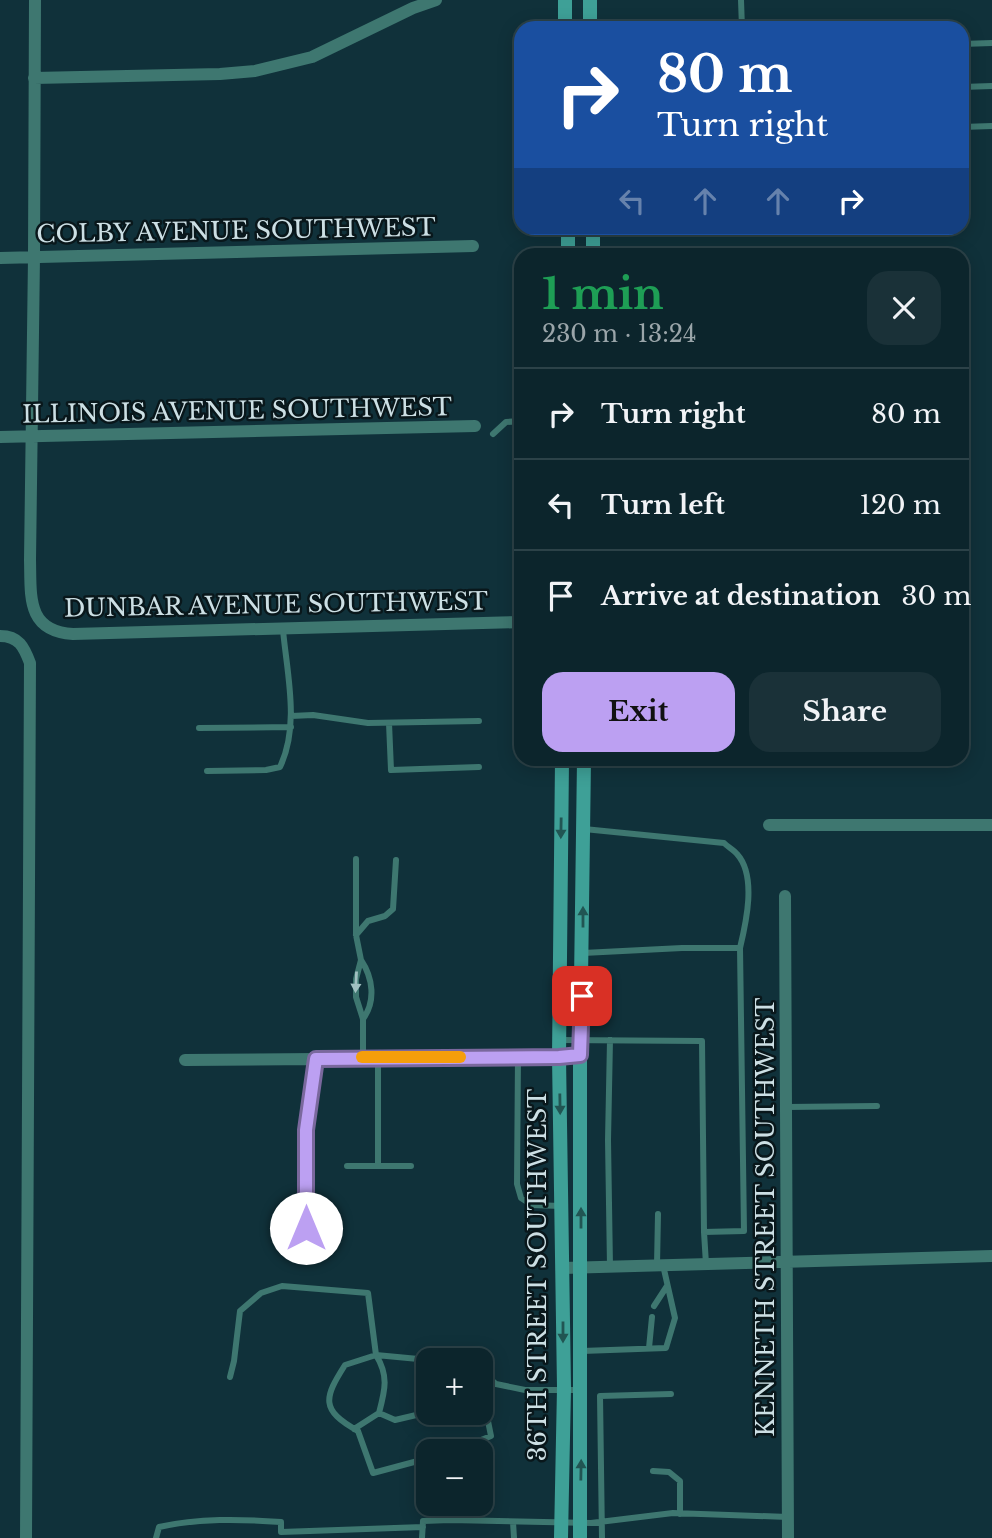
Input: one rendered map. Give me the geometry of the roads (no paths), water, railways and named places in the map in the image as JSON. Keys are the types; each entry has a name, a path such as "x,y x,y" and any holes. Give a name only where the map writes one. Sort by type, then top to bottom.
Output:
{"street":[{"path":"30,437 35,0"},
{"path":"34,78 255,71 312,57 412,8 436,0"},
{"path":"565,0 565,21"},
{"path":"590,0 590,21"},
{"name":"COLBY AVENUE SOUTHWEST","path":"0,258 473,246"},
{"name":"ILLINOIS AVENUE SOUTHWEST","path":"0,438 475,426"},
{"name":"DUNBAR AVENUE SOUTHWEST","path":"30,437 32,603 36,616 47,628 66,634 514,622"},
{"path":"0,636 9,636 23,646 30,663 26,1538"},
{"name":"36TH STREET SOUTHWEST","path":"561,1538 564,1388 559,1057 562,766"},
{"name":"36TH STREET SOUTHWEST","path":"580,1531 580,1055 584,766"},
{"path":"769,825 992,825"},
{"name":"KENNETH STREET SOUTHWEST","path":"785,896 788,1538"},
{"path":"184,1060 580,1055"},
{"path":"306,1252 306,1130 316,1059"},
{"path":"563,1268 992,1256"}],"lane":[{"path":"741,0 742,21"},
{"path":"969,44 992,43"},
{"path":"969,87 992,86"},
{"path":"969,127 992,126"},
{"path":"493,435 506,422 514,422"},
{"path":"207,771 267,770 280,767 288,750 291,727 283,629"},
{"path":"291,716 313,715 368,723 479,721"},
{"path":"390,723 391,770 479,768"},
{"path":"199,728 291,727"},
{"path":"583,829 724,843 739,855 748,879 749,911 740,948 744,1231 704,1232"},
{"path":"356,859 356,935 361,960 371,978 372,995 369,1010 363,1019"},
{"path":"356,935 368,921 385,916 393,909 396,860"},
{"path":"583,953 740,948"},
{"path":"361,960 357,968 356,997 363,1019 363,1057"},
{"path":"560,1040 702,1041 706,1264"},
{"path":"610,1040 610,1266"},
{"path":"378,1057 378,1166"},
{"path":"518,1057 517,1184 521,1198 532,1205 562,1206"},
{"path":"787,1107 877,1106"},
{"path":"347,1166 411,1166"},
{"path":"582,1351 666,1348 675,1318 660,1265 658,1214"},
{"path":"230,1377 240,1311 261,1293 282,1286 368,1293 376,1355 385,1370 384,1391 379,1413 354,1429"},
{"path":"654,1306 667,1286"},
{"path":"649,1348 652,1317"},
{"path":"416,1359 376,1355 345,1365 330,1390 330,1408 342,1422 358,1431 373,1473 416,1461"},
{"path":"493,1381 525,1390 564,1388 600,1396 671,1394"},
{"path":"600,1396 602,1538"},
{"path":"379,1413 395,1420 416,1415"},
{"path":"484,1439 491,1436 488,1425"},
{"path":"653,1471 669,1472 680,1481 680,1514"},
{"path":"422,1538 423,1521 561,1522 580,1531 601,1522 680,1514 788,1517"},
{"path":"156,1538 159,1527 175,1523 237,1519 281,1522 281,1532 423,1527"},
{"path":"513,1522 514,1538"}]}
